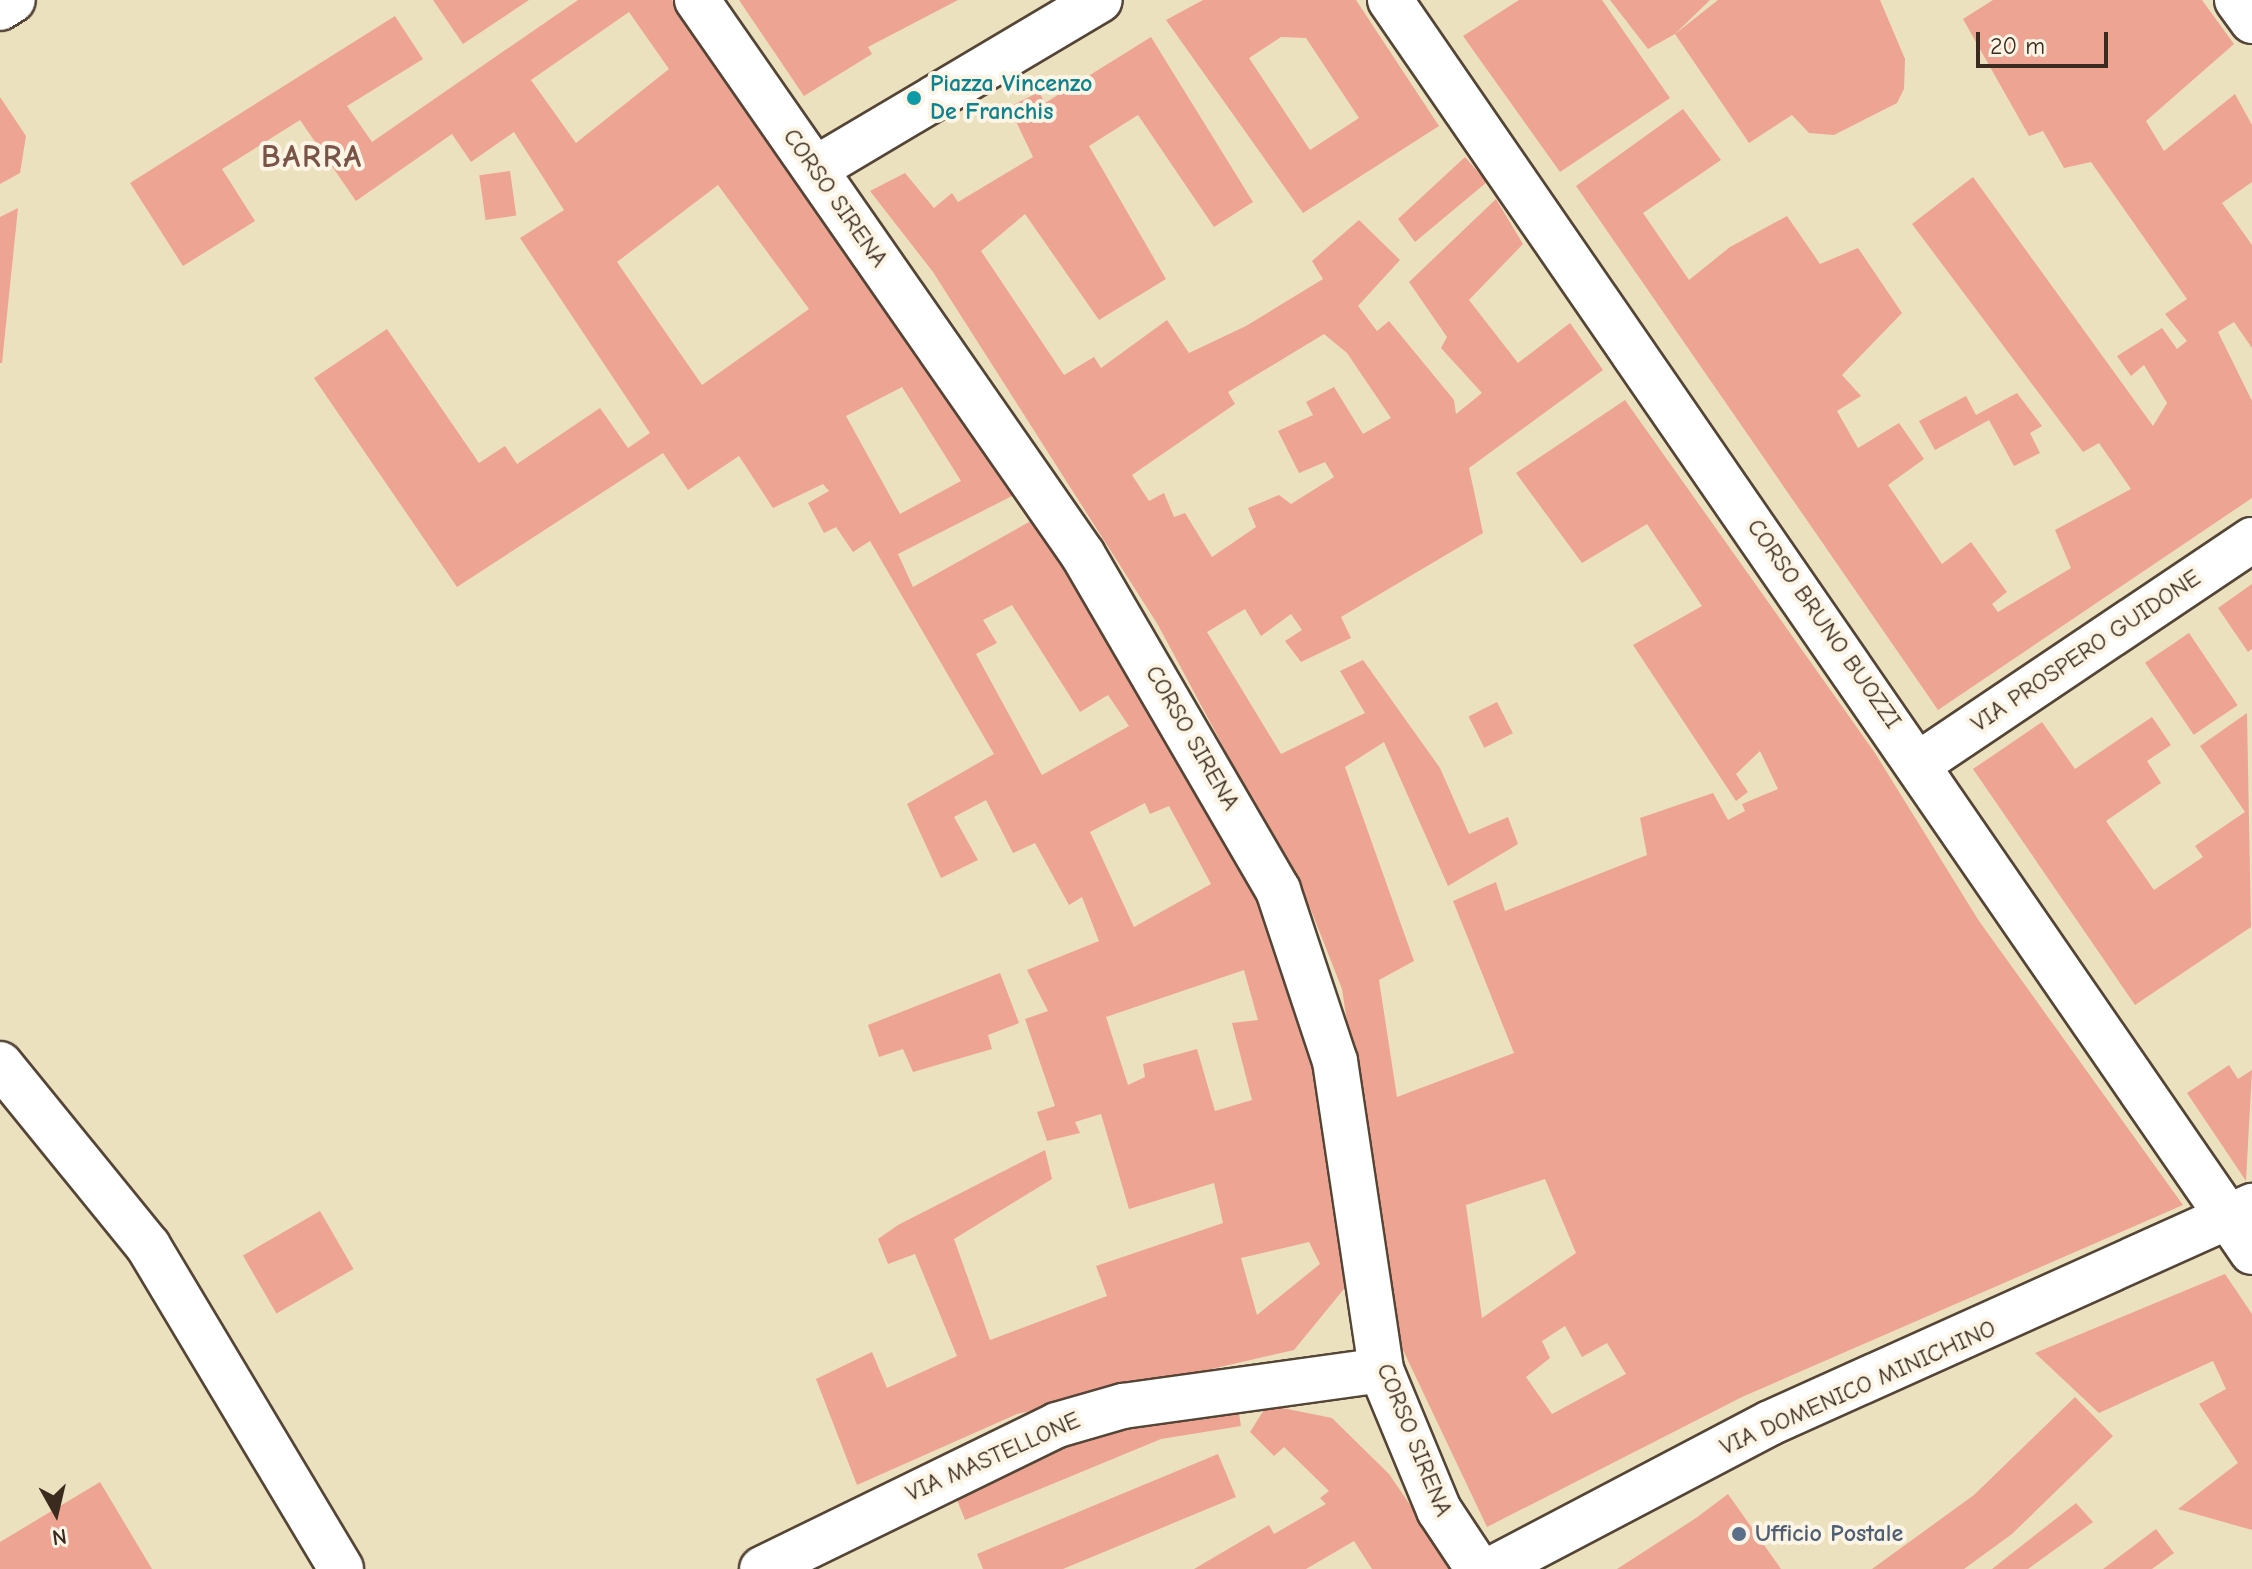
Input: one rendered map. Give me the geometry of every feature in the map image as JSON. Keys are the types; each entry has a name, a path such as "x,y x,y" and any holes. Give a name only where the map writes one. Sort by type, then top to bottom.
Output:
{"street":[{"path":"0,8 13,0"},
{"name":"CORSO SIRENA","path":"697,0 1083,555 1278,890 1335,1061 1381,1370 1439,1510 1478,1569"},
{"path":"815,169 1100,0"},
{"name":"CORSO BRUNO BUOZZI","path":"1390,0 2245,1226"},
{"path":"2237,0 2252,21"},
{"name":"VIA PROSPERO GUIDONE","path":"1920,763 2252,540"},
{"path":"0,1064 148,1246 341,1569"},
{"name":"VIA DOMENICO MINICHINO","path":"1492,1569 1770,1423 2245,1226"},
{"name":"VIA MASTELLONE","path":"762,1569 1057,1425 1123,1406 1381,1370"}],"building":[{"path":"433,0 529,0 463,44"},
{"path":"578,0 672,0 887,296 1014,495 898,554 913,587 1038,517 1263,903 1308,1043 1348,1284 1294,1350 1017,1414 857,1485 816,1379 872,1352 887,1388 957,1356 915,1254 888,1264 878,1239 898,1225 1045,1150 1052,1179 954,1239 990,1340 1107,1296 1096,1266 1223,1223 1214,1183 1129,1209 1101,1114 1075,1122 1080,1133 1047,1141 1037,1112 1055,1106 1025,1019 1048,1011 1027,970 1099,941 1082,897 1069,905 1035,843 1013,853 986,800 954,817 978,860 941,878 907,804 994,754 870,541 853,552 836,527 824,533 808,503 829,491 823,484 773,508 739,456 688,490 663,453 457,587 314,378 387,329 479,463 505,446 517,464 600,408 628,448 650,433 520,238 564,210 514,132 471,162 452,134 356,201 300,120 222,169 255,221 183,266 130,183 395,16 423,59 347,106 372,142","holes":["629,12 669,69 576,143 531,80","718,185 809,309 702,385 617,262","902,387 961,481 900,514 846,416","1012,605 1080,712 1108,695 1129,726 1042,775 976,654 997,643 983,620","1145,803 1150,814 1169,806 1211,884 1134,927 1090,832","1244,970 1258,1020 1232,1023 1252,1100 1215,1111 1197,1049 1143,1064 1145,1077 1128,1085 1106,1017","1309,1242 1320,1264 1257,1315 1241,1258"]},
{"path":"739,0 958,0 868,47 872,54 804,96"},
{"path":"1203,0 1356,0 1439,126 1303,213 1166,20","holes":["1281,37 1306,38 1359,118 1310,150 1249,58"]},
{"path":"1519,0 1602,0 1670,98 1560,172 1463,36"},
{"path":"1610,0 1710,0 1675,34 1648,49"},
{"path":"1718,0 1880,0 1905,59 1904,89 1897,103 1834,135 1809,133 1792,115 1749,143 1675,34"},
{"path":"1993,0 2202,0 2234,44 2146,121 2164,151 2235,94 2252,125 2252,182 2222,203 2252,245 2252,348 2234,322 2218,332 2252,401 2252,498 1938,710 1576,186 1683,109 1721,160 1643,213 1689,280 1730,247 1787,216 1820,264 1858,248 1902,313 1842,375 1861,396 1837,411 1858,448 1899,423 1924,459 1888,485 1942,564 1971,542 2007,592 1992,604 1998,612 2071,568 2055,530 2131,489 2099,443 2083,452 1912,224 1973,177 2153,426 2167,403 2144,365 2131,376 2117,356 2162,328 2177,349 2187,341 2165,314 2187,299 2091,162 2064,168 2043,131 2029,136 1963,19"},
{"path":"1151,37 1253,202 1214,227 1138,115 1089,146 1166,279 1099,320 1025,214 981,251 1064,375 1094,357 1101,368 1167,320 1189,353 1246,326 1323,279 1312,261 1359,220 1400,260 1358,306 1377,331 1389,321 1454,400 1456,414 1482,393 1441,348 1447,337 1409,282 1496,199 1523,244 1469,300 1518,363 1570,323 1603,370 1469,468 1483,533 1341,617 1351,638 1301,662 1285,641 1302,630 1291,614 1261,636 1245,609 1207,632 1281,754 1365,713 1340,671 1363,660 1440,768 1469,834 1508,817 1518,844 1448,886 1384,742 1345,767 1414,961 1379,980 1397,1097 1514,1053 1453,901 1496,882 1505,911 1647,855 1640,818 1713,793 1728,820 1745,811 1742,804 1778,789 1760,751 1736,774 1748,792 1736,801 1633,645 1702,606 1647,524 1582,563 1516,473 1625,400 1875,753 1979,921 2183,1205 1742,1397 1487,1527 1393,1329 1342,989 1311,910 1158,625 933,272 870,191 905,173 934,208 952,193 958,202 1033,157 1009,107 1039,92 1045,103","holes":["1324,334 1347,353 1391,418 1363,434 1334,387 1306,402 1313,415 1278,431 1299,473 1325,462 1334,477 1291,504 1279,495 1248,508 1256,527 1212,557 1185,513 1174,517 1164,493 1149,501 1132,475 1235,404 1228,392","1545,1179 1576,1253 1482,1318 1466,1205","1565,1326 1582,1357 1607,1343 1626,1374 1552,1414 1526,1377 1550,1358 1542,1341"]},
{"path":"0,97 26,136 20,173 0,184"},
{"path":"1465,157 1487,182 1415,242 1398,219"},
{"path":"510,171 516,216 486,220 479,175"},
{"path":"18,208 2,363 0,363 0,217"},
{"path":"2017,393 2042,426 2030,433 2040,453 2014,466 1989,420 1935,450 1919,421 1966,396 1976,415"},
{"path":"2252,584 2252,649 2248,652 2218,608"},
{"path":"2189,633 2238,705 2194,735 2145,663"},
{"path":"1497,702 1513,733 1484,748 1468,717"},
{"path":"2247,713 2251,927 2135,1005 1973,769 2042,722 2075,769 2152,717 2171,745 2147,761 2161,783 2106,821 2154,890 2203,857 2195,846 2245,812 2200,746"},
{"path":"1000,973 1019,1023 988,1035 992,1049 913,1072 903,1049 879,1057 868,1025"},
{"path":"2229,1065 2238,1079 2252,1070 2246,1181 2187,1093"},
{"path":"320,1211 354,1269 276,1314 243,1256"},
{"path":"2225,1274 2252,1314 2252,1530 2178,1509 2238,1463 2199,1404 2226,1389 2213,1361 2099,1413 2035,1353"},
{"path":"2075,1397 2113,1436 2012,1534 1964,1569 1872,1569 1974,1495"},
{"path":"1267,1405 1332,1418 1389,1474 1454,1569 1372,1569 1354,1541 1306,1569 1194,1569 1269,1525 1274,1534 1326,1504 1320,1498 1329,1491 1284,1447 1274,1456 1250,1432"},
{"path":"1238,1407 1241,1426 1161,1439 965,1520 952,1487 1087,1432"},
{"path":"1218,1454 1236,1497 1063,1569 983,1569 977,1554"},
{"path":"100,1482 152,1569 0,1569 0,1542"},
{"path":"1728,1494 1781,1569 1617,1569 1696,1518"},
{"path":"2076,1503 2093,1522 2028,1569 1992,1569"},
{"path":"2156,1529 2174,1553 2152,1569 2103,1569"}],"place":[{"name":"Piazza Vincenzo De Franchis","path":"914,98"},
{"name":"Ufficio Postale","path":"1739,1534"}],"district":[{"name":"BARRA","path":"312,157"}]}
